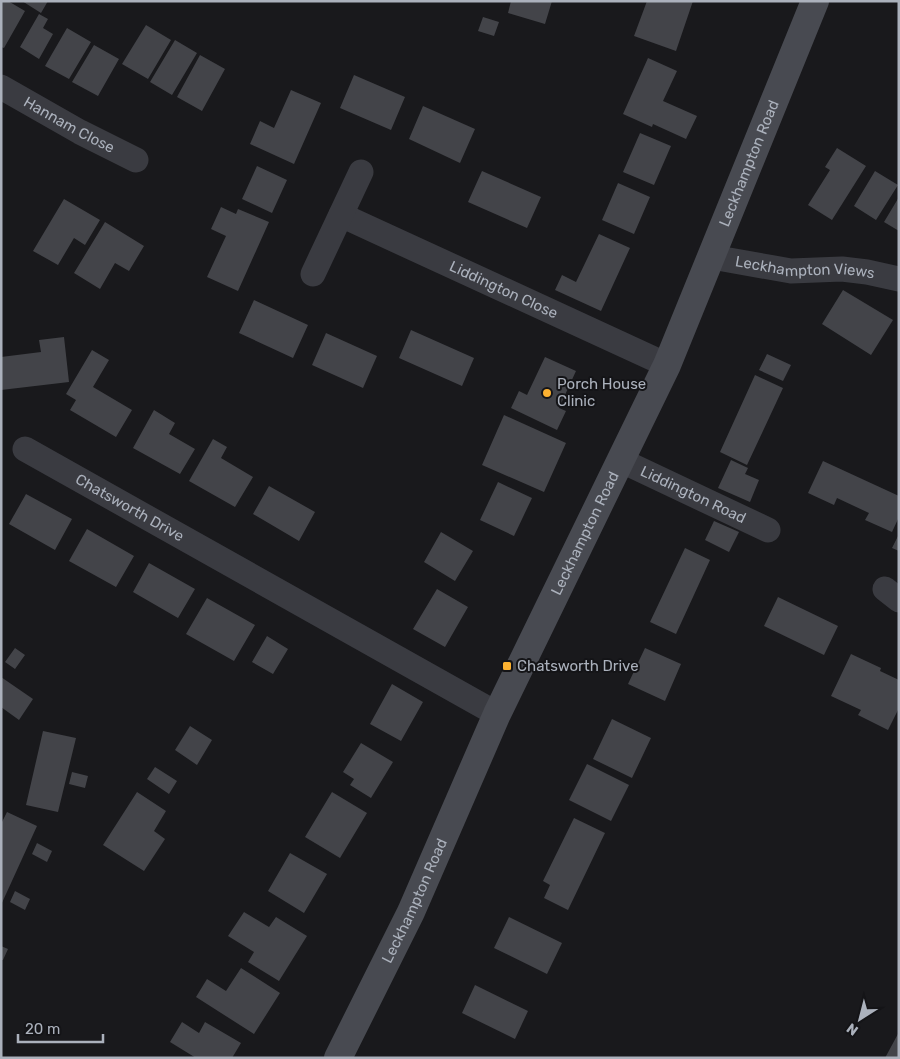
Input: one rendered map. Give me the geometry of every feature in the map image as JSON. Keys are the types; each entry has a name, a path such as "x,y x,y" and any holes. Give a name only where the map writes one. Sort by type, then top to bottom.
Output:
{"street":[{"name":"Leckhampton Road","path":"338,1058 411,912 497,714 667,365 815,1"},
{"name":"Hannam Close","path":"1,87 80,132 136,160"},
{"path":"314,274 361,172"},
{"name":"Liddington Close","path":"341,215 667,365"},
{"name":"Leckhampton Views","path":"712,257 791,271 842,269 899,279"},
{"name":"Chatsworth Drive","path":"25,449 497,714"},
{"name":"Liddington Road","path":"620,460 768,530"}],"building":[{"path":"1,1 8,1 25,11 4,48 1,47"},
{"path":"22,1 48,1 41,13"},
{"path":"511,1 552,1 545,24 508,13"},
{"path":"647,1 693,1 676,51 634,36"},
{"path":"39,14 48,19 43,28 53,34 39,59 20,47"},
{"path":"483,17 499,22 494,36 478,31"},
{"path":"146,25 171,40 148,79 122,64"},
{"path":"67,28 91,42 69,79 45,66"},
{"path":"175,40 197,53 172,95 150,82"},
{"path":"94,45 119,59 98,96 72,82"},
{"path":"200,55 225,69 202,111 177,97"},
{"path":"648,58 677,71 663,101 697,116 686,139 653,124 652,127 623,114"},
{"path":"354,75 405,97 391,130 340,108"},
{"path":"291,90 321,103 294,164 250,144 260,121 274,128"},
{"path":"423,106 475,129 460,163 409,139"},
{"path":"640,133 671,146 654,185 623,172"},
{"path":"837,148 866,166 832,220 808,205 830,170 825,167"},
{"path":"257,166 287,180 272,213 242,199"},
{"path":"482,171 541,197 527,228 468,202"},
{"path":"875,171 898,185 876,220 854,206"},
{"path":"618,183 650,197 634,234 602,220"},
{"path":"899,197 899,231 884,222"},
{"path":"64,199 100,220 85,245 74,238 58,265 33,251"},
{"path":"221,207 236,214 238,209 269,222 238,291 207,277 226,236 211,229"},
{"path":"105,222 144,246 129,271 115,263 100,289 74,273"},
{"path":"599,234 630,248 601,311 555,290 562,275 576,282"},
{"path":"843,290 893,320 871,355 822,324"},
{"path":"254,300 308,325 293,358 239,333"},
{"path":"411,330 474,358 462,386 399,358"},
{"path":"326,333 377,356 363,388 312,365"},
{"path":"64,337 69,382 1,390 1,357 41,352 39,340"},
{"path":"92,350 109,360 93,387 132,410 116,437 70,410 76,400 66,394"},
{"path":"767,354 791,365 783,381 759,370"},
{"name":"Porch House Clinic","path":"545,357 576,371 559,408 566,411 557,430 511,408 519,391 527,395"},
{"path":"755,375 783,388 747,465 720,452"},
{"path":"154,410 175,423 169,434 195,449 180,474 133,448"},
{"path":"504,415 566,443 544,492 482,465"},
{"path":"213,439 227,447 221,458 253,477 235,507 189,481"},
{"path":"731,460 748,468 745,474 759,480 750,502 718,488"},
{"path":"823,461 899,496 899,517 892,532 865,520 869,513 837,498 834,505 808,493"},
{"path":"498,482 532,498 514,536 480,520"},
{"path":"269,486 315,512 299,541 253,514"},
{"path":"26,494 72,519 55,550 9,524"},
{"path":"714,521 739,532 729,552 705,540"},
{"path":"87,529 134,556 116,587 69,561"},
{"path":"441,532 473,551 455,581 424,562"},
{"path":"899,534 899,551 892,548"},
{"path":"685,548 710,560 676,634 650,622"},
{"path":"149,563 195,589 178,618 133,592"},
{"path":"437,589 468,607 445,647 413,629"},
{"path":"778,597 838,626 824,655 764,626"},
{"path":"207,598 255,625 234,661 186,634"},
{"path":"267,636 288,649 273,674 252,662"},
{"path":"15,648 25,655 15,669 5,662"},
{"path":"645,648 681,664 665,701 628,684"},
{"path":"851,654 881,668 880,671 899,680 899,708 888,730 858,715 861,710 831,696"},
{"path":"1,677 33,699 19,720 1,707"},
{"path":"392,684 423,702 401,741 370,724"},
{"path":"612,719 651,738 632,778 593,759"},
{"path":"190,726 212,740 197,765 175,750"},
{"path":"43,731 76,738 58,812 26,805"},
{"path":"361,743 393,762 371,798 350,785 354,779 343,772"},
{"path":"587,764 629,785 611,821 569,800"},
{"path":"155,767 177,781 169,794 147,779"},
{"path":"72,772 88,776 85,788 69,784"},
{"path":"137,792 166,811 154,831 165,839 144,871 103,845"},
{"path":"332,792 367,813 340,858 305,837"},
{"path":"7,812 37,826 1,905 1,824"},
{"path":"574,818 605,833 568,910 544,898 550,885 543,881"},
{"path":"37,843 52,851 47,862 32,854"},
{"path":"290,853 327,874 304,913 268,891"},
{"path":"15,891 30,899 25,910 10,902"},
{"path":"244,912 269,927 276,917 307,936 279,981 248,962 254,952 228,936"},
{"path":"509,917 562,943 547,974 494,948"},
{"path":"1,946 8,949 3,960 1,960"},
{"path":"241,968 280,993 254,1034 196,997 207,979 226,991"},
{"path":"475,985 528,1011 515,1039 462,1013"},
{"path":"182,1022 199,1033 205,1022 241,1043 232,1058 196,1058 170,1042"},
{"path":"899,1032 899,1058 885,1058"}],"place":[{"name":"Porch House Clinic","path":"547,393"},
{"name":"Chatsworth Drive","path":"507,666"}]}
